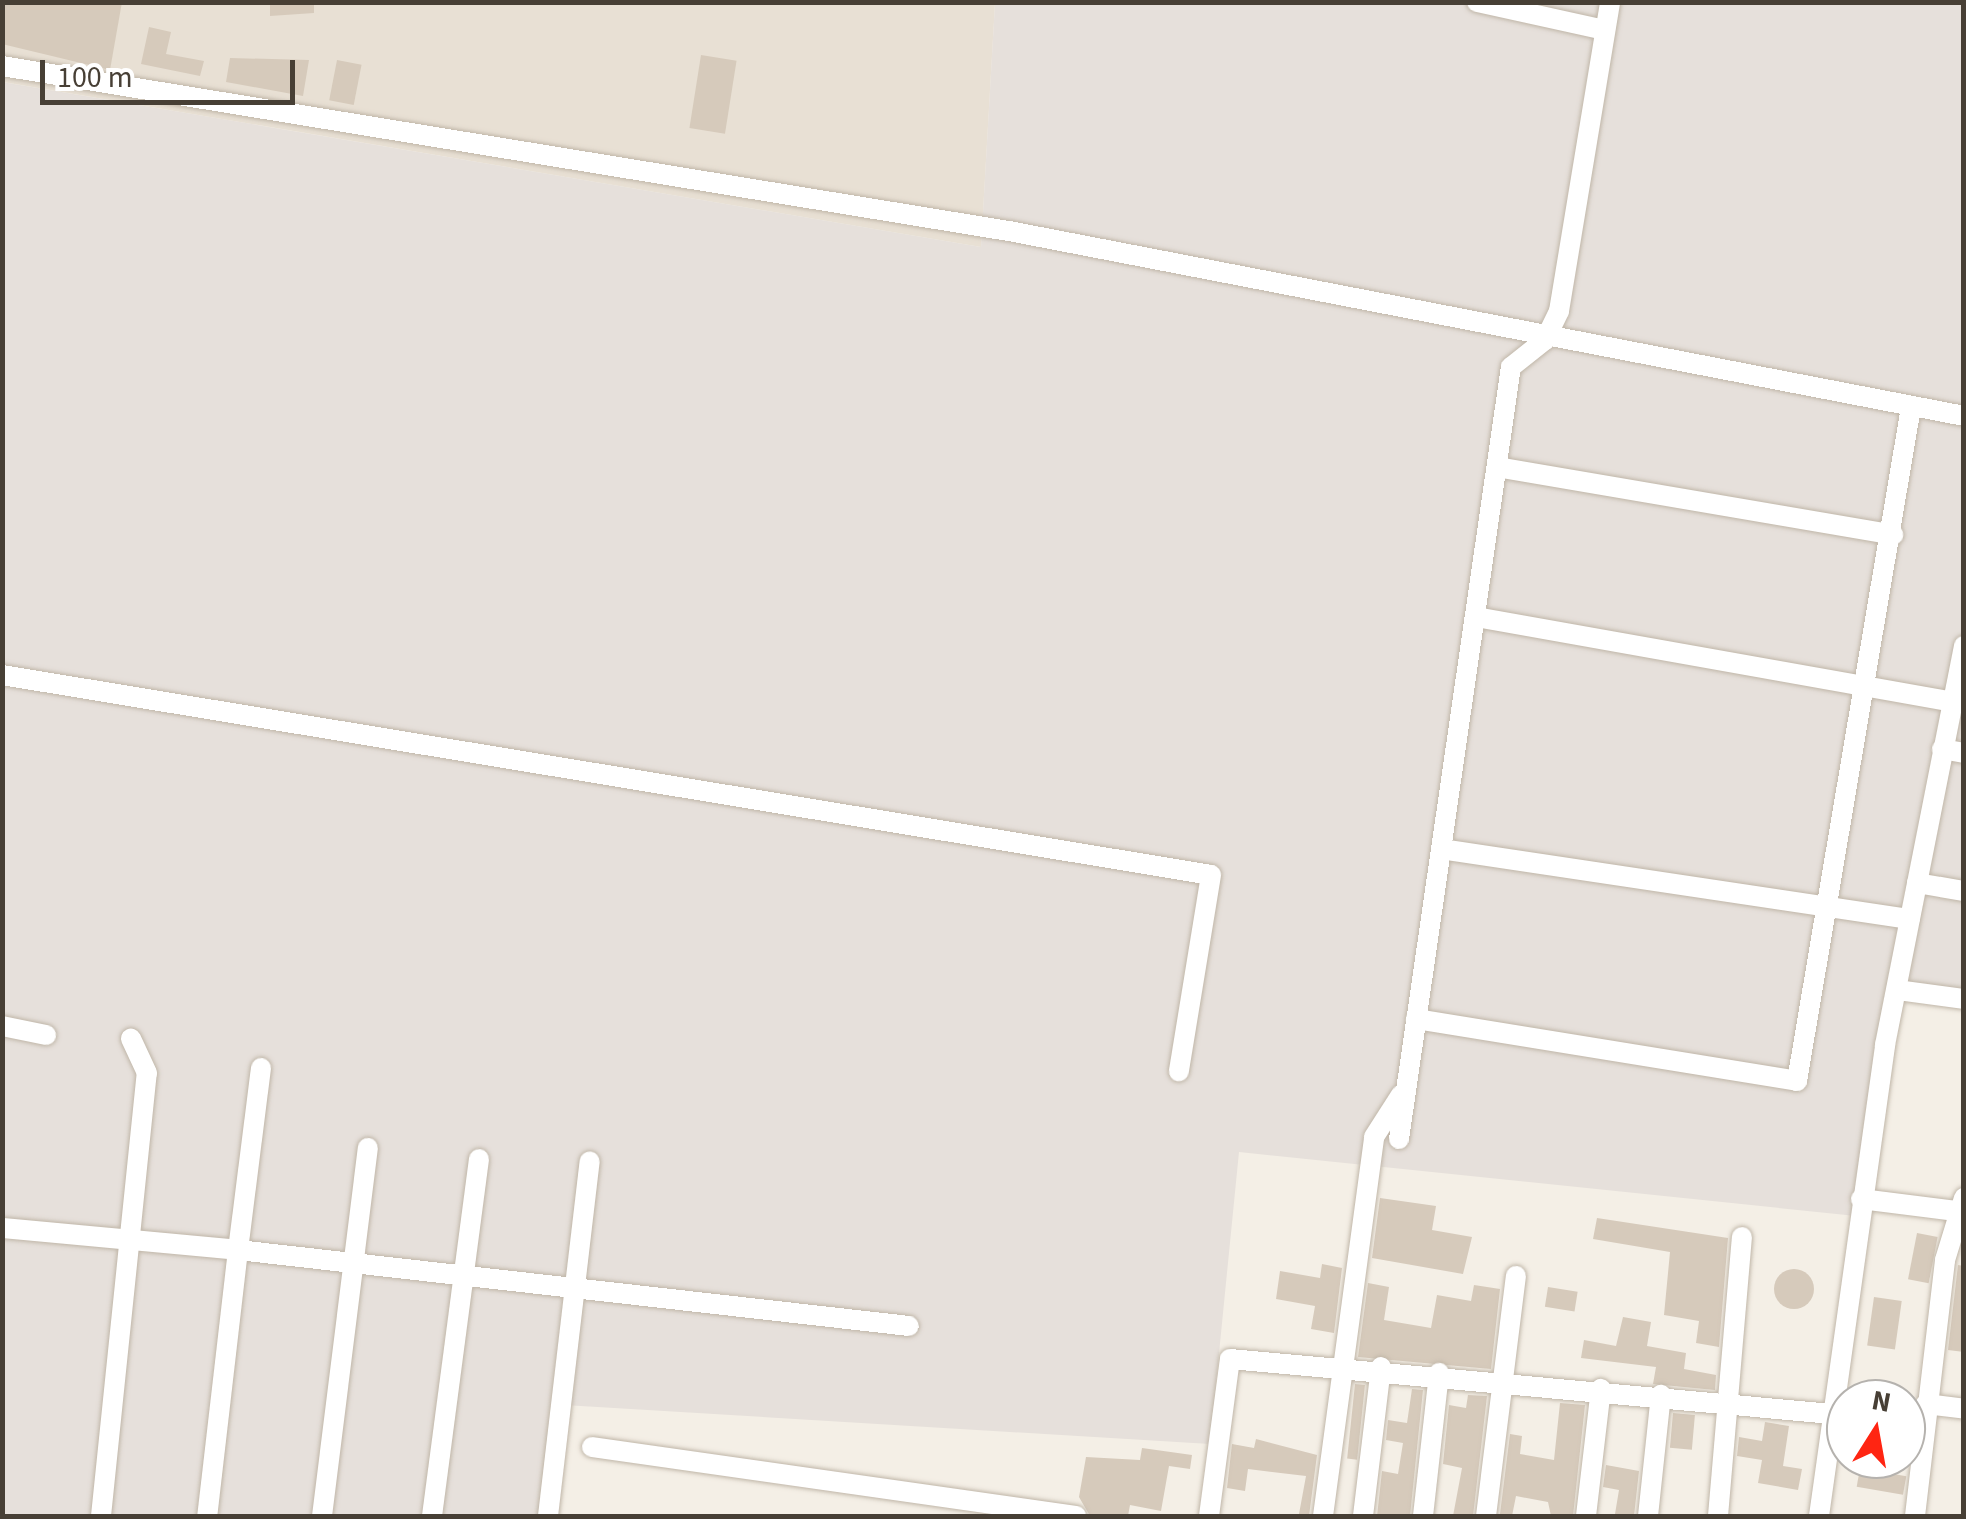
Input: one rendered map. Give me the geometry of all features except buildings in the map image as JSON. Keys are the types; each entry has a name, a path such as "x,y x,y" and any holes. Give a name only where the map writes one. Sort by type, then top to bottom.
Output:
{"street":[{"path":"1476,2 1604,30"},
{"path":"1399,1139 1476,617 1502,468 1510,367 1545,340 1572,241 1610,2"},
{"path":"2,66 1008,231 1545,340 1964,416"},
{"path":"1416,1019 1797,1082 1862,686 1893,535 1911,407"},
{"path":"1502,468 1893,535"},
{"path":"1476,617 1951,702"},
{"path":"1837,1379 1861,1199 1896,990 1964,646"},
{"path":"2,674 1211,876 1180,1071"},
{"path":"1942,750 1964,754"},
{"path":"1442,849 1910,919"},
{"path":"1916,883 1964,891"},
{"path":"1896,990 1964,999"},
{"path":"2,1026 46,1035"},
{"path":"100,1516 147,1074 131,1038"},
{"path":"207,1516 261,1068"},
{"path":"1322,1516 1374,1137 1406,1088"},
{"path":"322,1516 368,1148"},
{"path":"432,1516 479,1159"},
{"path":"548,1516 578,1288 590,1161"},
{"path":"1861,1199 1963,1207 1945,1260 1926,1404 1964,1408"},
{"path":"2,1228 355,1261 909,1326"},
{"path":"1718,1516 1732,1403 1742,1237"},
{"path":"1486,1516 1500,1378 1516,1276"},
{"path":"1209,1516 1227,1360 1344,1363 1826,1413"},
{"path":"1363,1516 1380,1367"},
{"path":"1423,1516 1439,1374"},
{"path":"1586,1516 1601,1390"},
{"path":"1648,1516 1661,1396"},
{"path":"592,1447 1076,1516"},
{"path":"1819,1516 1826,1461"},
{"path":"1915,1516 1919,1479"}],"shaded area":[{"path":"2,3 995,3 981,247 3,82"},
{"path":"995,3 1963,3 1963,1003 1902,998 1856,1216 1239,1152 1210,1444 564,1405 550,1516 3,1516 2,82 981,247"}]}
